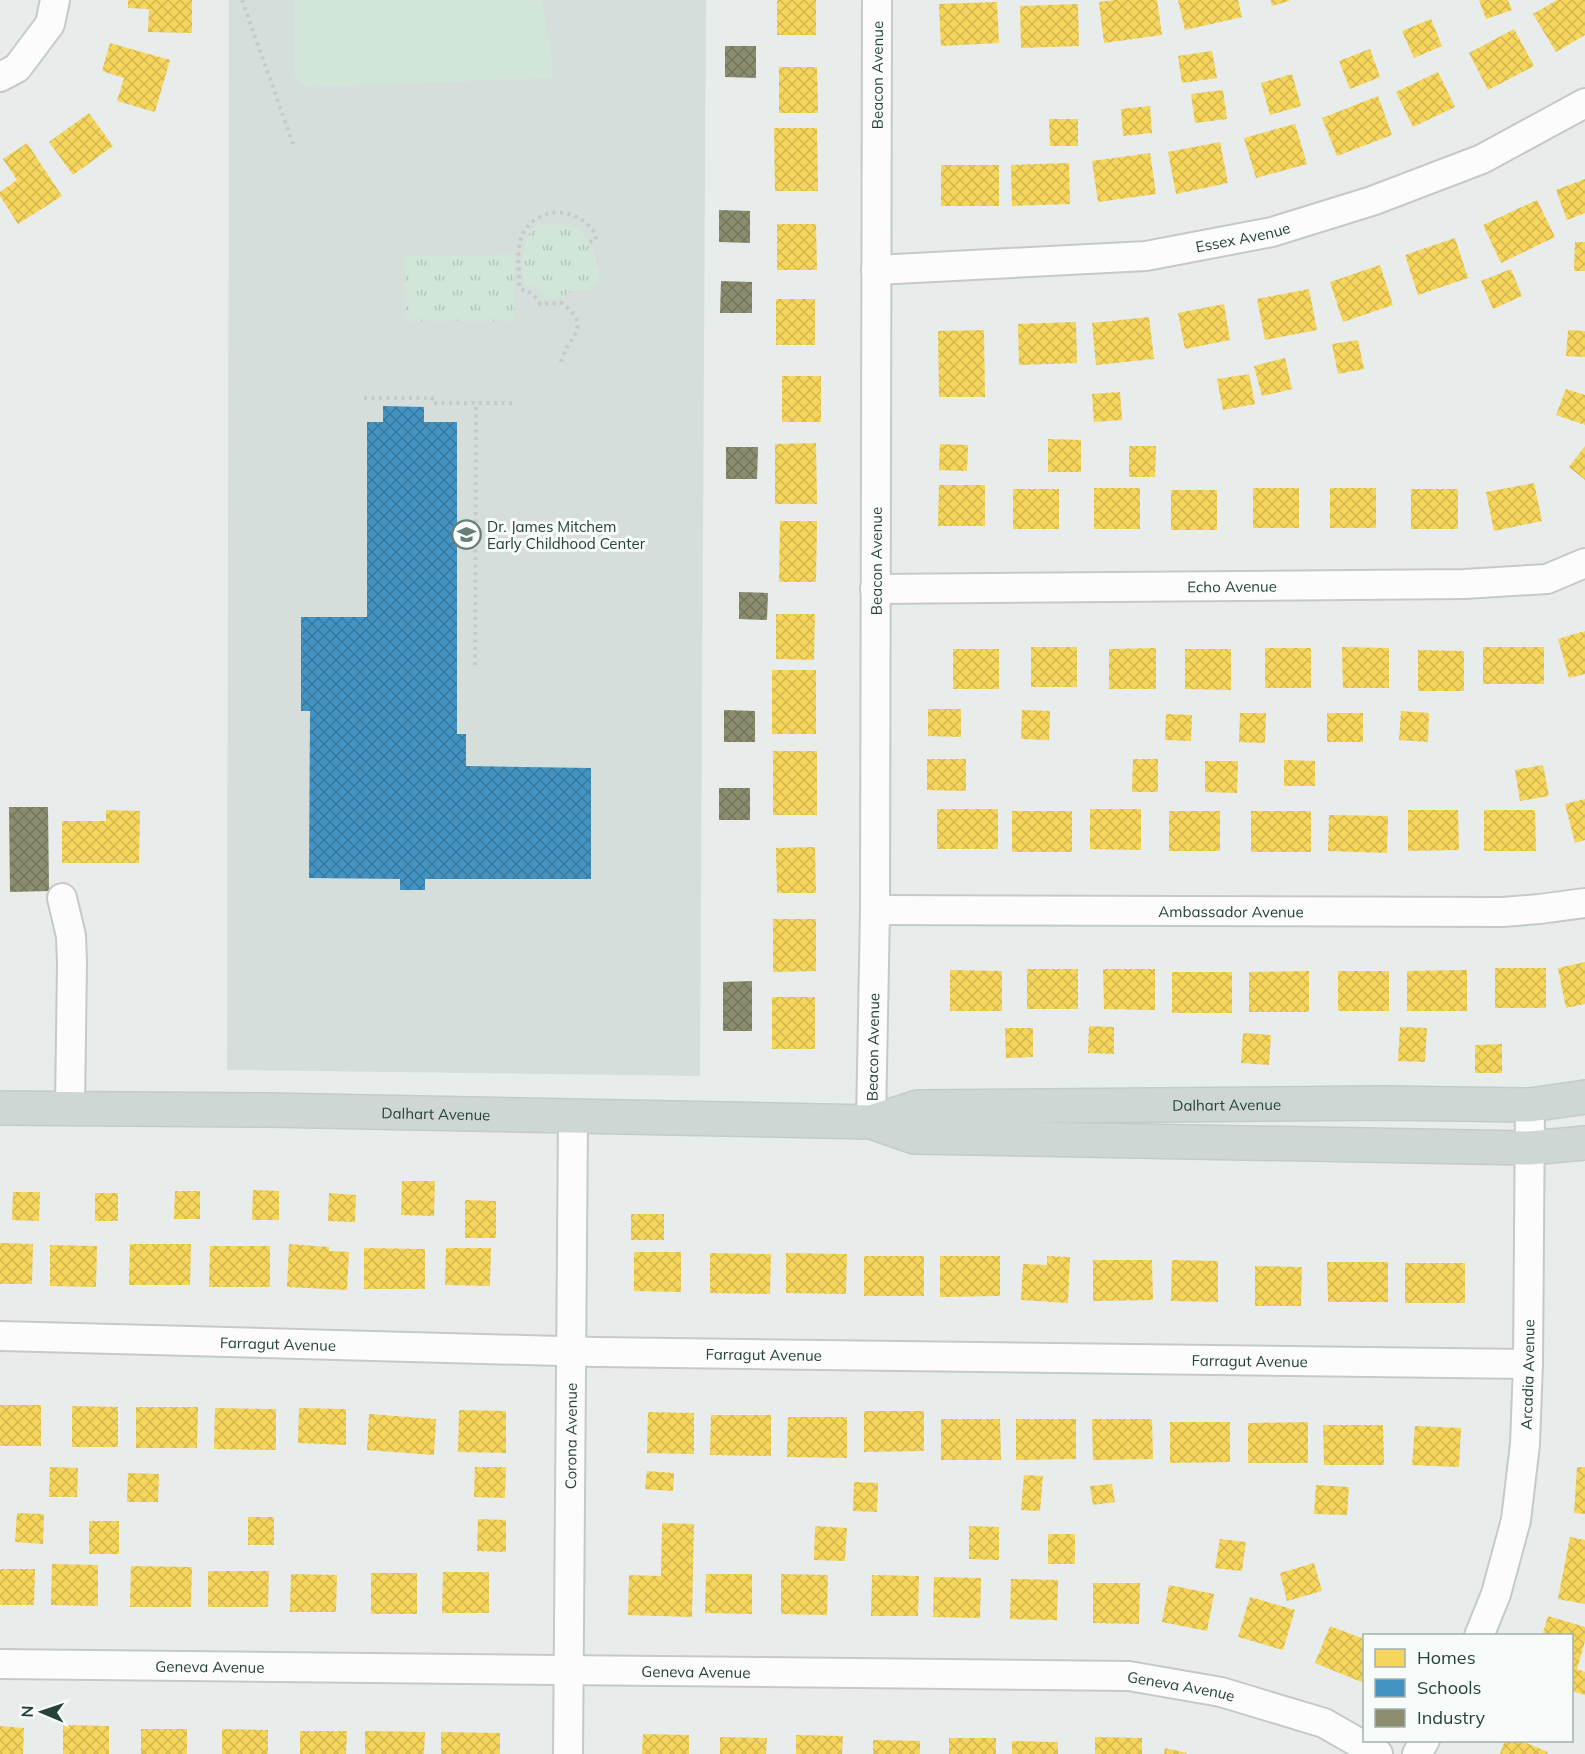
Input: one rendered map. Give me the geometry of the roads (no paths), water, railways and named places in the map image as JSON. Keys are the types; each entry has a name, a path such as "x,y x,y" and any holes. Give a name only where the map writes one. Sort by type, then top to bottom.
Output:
{"main road":[{"name":"Dalhart Avenue","path":"872,1122 918,1107 1386,1103 1530,1106 1585,1097"},
{"name":"Dalhart Avenue","path":"0,1108 268,1110 872,1122 914,1137 1530,1148 1585,1143"}],"street":[{"path":"0,77 17,68 50,24 55,0"},
{"name":"Beacon Avenue","path":"872,1122 875,910 877,0"},
{"name":"Essex Avenue","path":"876,270 1146,256 1272,232 1372,201 1482,159 1585,103"},
{"name":"Echo Avenue","path":"876,589 1464,584 1547,579 1585,563"},
{"path":"62,898 71,936 70,1108"},
{"name":"Ambassador Avenue","path":"875,910 1503,912 1585,903"},
{"name":"Arcadia Avenue","path":"1479,1634 1496,1594 1516,1520 1525,1444 1528,1364 1530,1106"},
{"name":"Corona Avenue","path":"568,1754 573,1117"},
{"name":"Farragut Avenue","path":"0,1336 572,1352 1528,1364"},
{"name":"Geneva Avenue","path":"0,1664 1129,1676 1221,1692 1324,1723 1378,1754"}],"place":[{"name":"Dr. James Mitchem Early Childhood Center","path":"466,535"}]}
